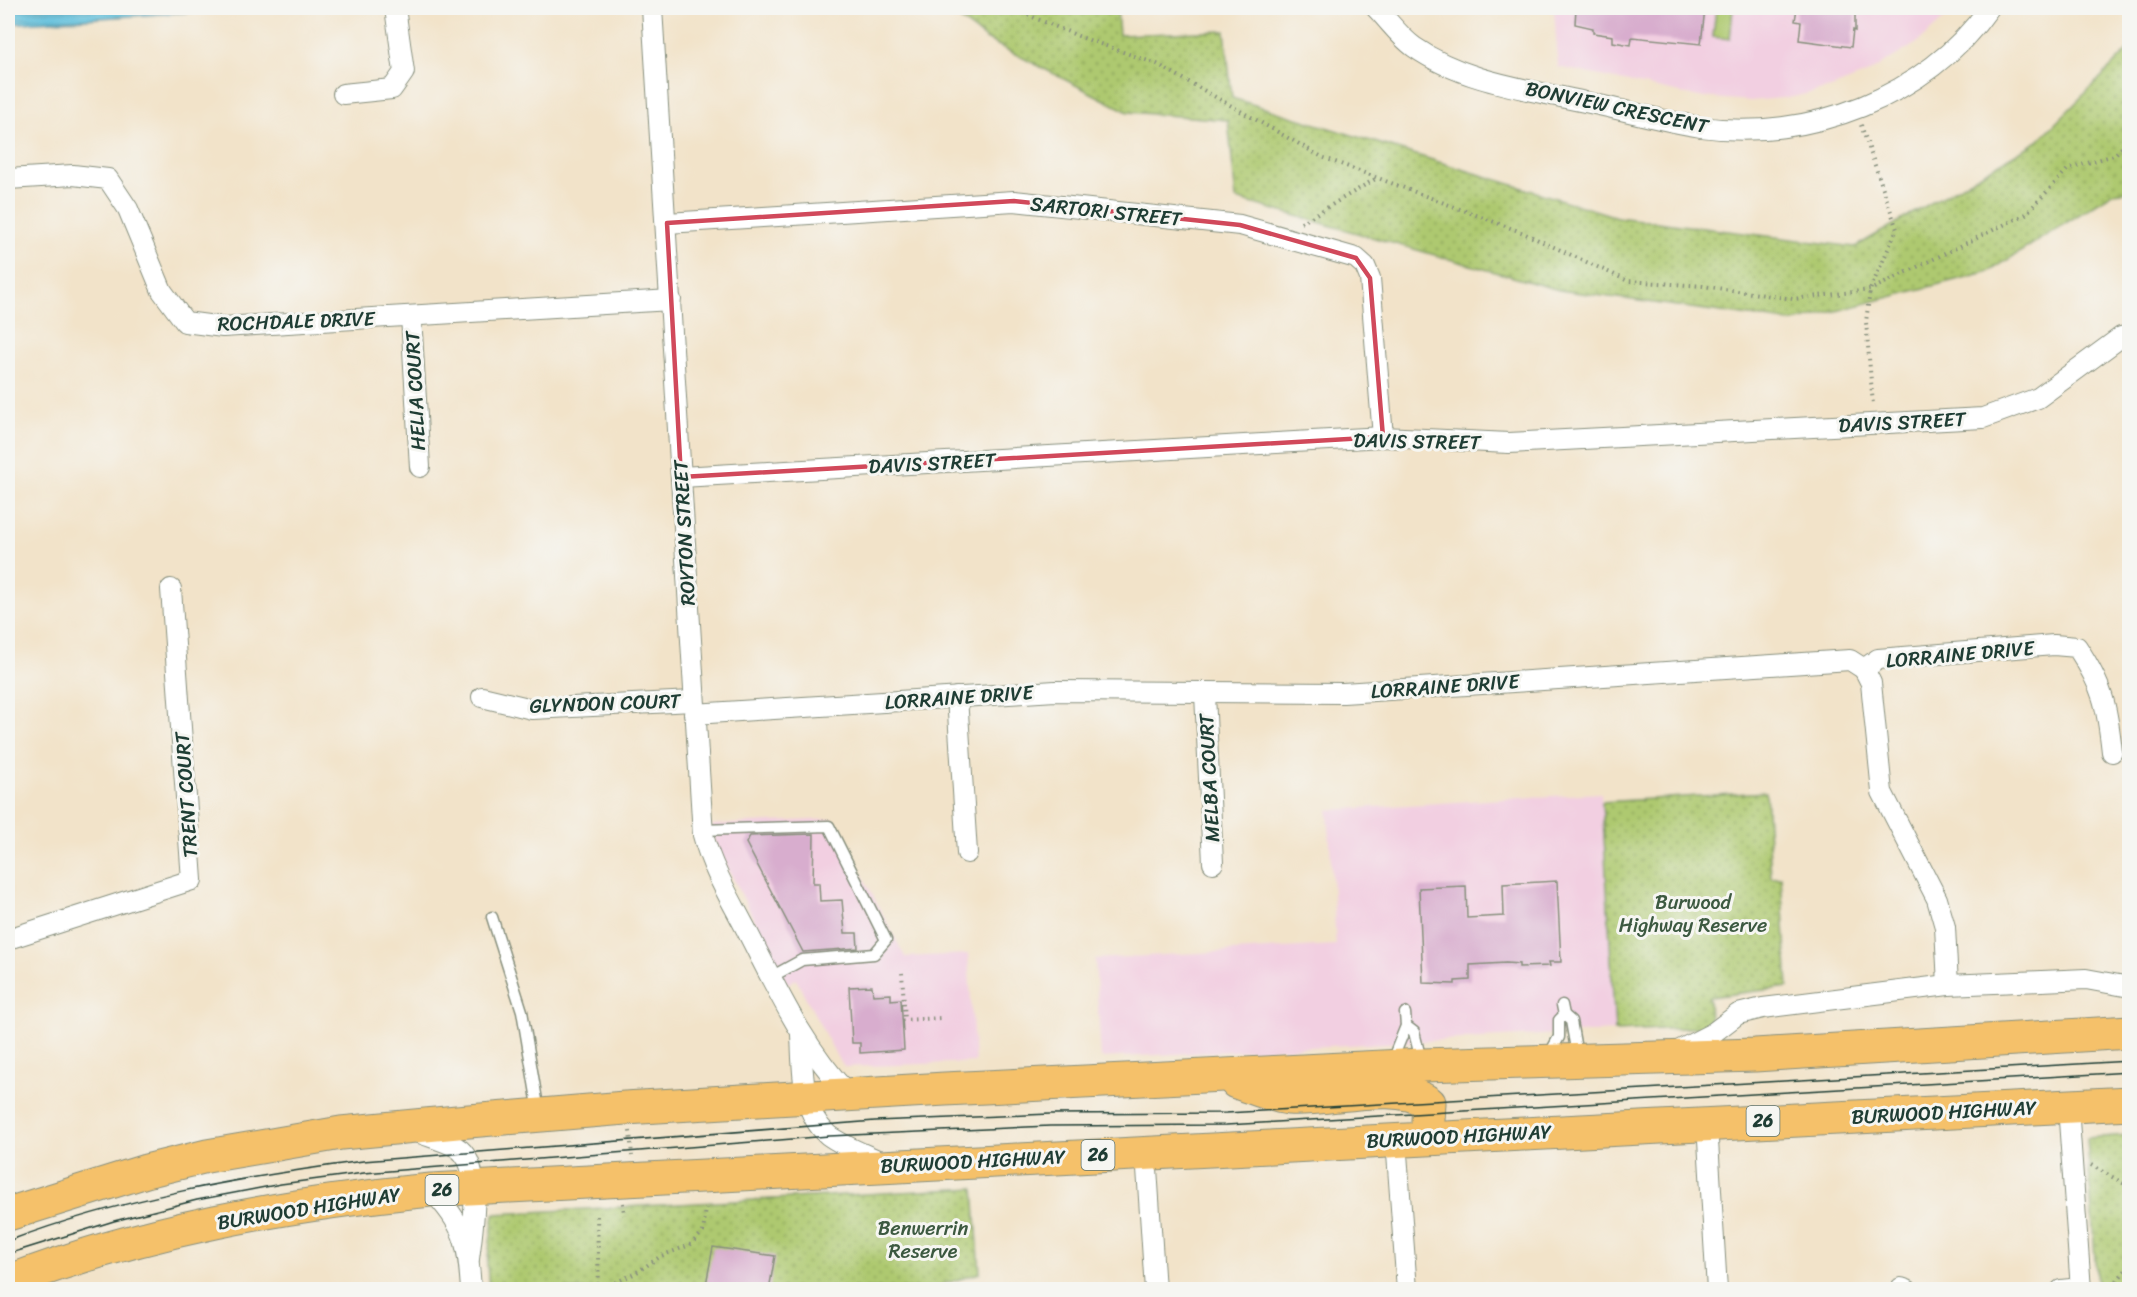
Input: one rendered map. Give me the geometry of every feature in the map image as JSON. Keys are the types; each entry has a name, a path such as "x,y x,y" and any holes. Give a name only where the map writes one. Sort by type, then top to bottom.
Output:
{"highway":[{"path":"8,1214 136,1174 207,1156 274,1143 406,1127 539,1115 805,1097 1390,1066 1862,1049 2130,1032"},
{"path":"1217,1076 1287,1098 1390,1093 1414,1095 1429,1103 1411,1139"},
{"name":"BURWOOD HIGHWAY","path":"8,1282 147,1237 247,1214 314,1203 432,1190 2130,1102"}],"street":[{"path":"343,94 392,89 404,72 394,8"},
{"name":"ROYTON STREET","path":"652,8 667,223 693,707 702,830 714,866 801,1035 827,1071 849,1095"},
{"name":"BONVIEW CRESCENT","path":"1376,8 1412,46 1466,75 1702,127 1764,130 1829,118 1894,93 1942,59 1989,8"},
{"name":"ROCHDALE DRIVE","path":"8,179 73,176 108,179 128,209 162,291 185,322 223,327 671,300"},
{"name":"SARTORI STREET","path":"667,223 1014,201 1240,225 1356,258 1365,266 1370,278 1383,436"},
{"name":"HELIA COURT","path":"411,316 420,467"},
{"name":"DAVIS STREET","path":"681,477 1383,436 1509,443 1983,418 2038,398 2121,337 2130,335"},
{"name":"TRENT COURT","path":"8,939 192,880 171,590"},
{"name":"LORRAINE DRIVE","path":"693,707 1055,691 1205,694 1343,693 1850,660 1864,669 1878,659 2054,645 2077,647 2098,678 2108,716 2112,752"},
{"path":"1864,669 1871,683 1880,785 1887,805 1937,898 1945,927 1948,985"},
{"name":"MELBA COURT","path":"1205,694 1213,863"},
{"name":"GLYNDON COURT","path":"482,697 532,709 693,707"},
{"path":"957,697 967,853"},
{"path":"1662,1058 1701,1041 1733,1017 1749,1011 1948,985 2086,979 2130,987"},
{"name":"ROYTON STREET","path":"801,1035 805,1097 818,1125 829,1136 886,1165"},
{"path":"2061,1290 2081,1289 2068,1106"},
{"path":"1707,1124 1717,1290"},
{"path":"406,1127 456,1147 464,1153 470,1165 474,1188 469,1259 471,1290"},
{"path":"1407,1290 1411,1139"},
{"path":"1146,1153 1155,1290"},
{"path":"432,1190 458,1220 469,1259"}],"lane":[{"path":"702,830 829,826 886,940 874,954 802,960 771,977"},
{"path":"492,917 522,1011 539,1115"},
{"path":"1546,1061 1559,1037 1559,1020 1563,1010 1571,1021 1578,1060"},
{"path":"1390,1066 1406,1026 1405,1013"},
{"path":"1406,1026 1414,1032 1422,1065"}],"path":[{"path":"1011,8 1078,36 1157,64 1322,157 1521,232 1628,281 1703,286 1793,298 1870,290 2025,213 2068,169 2114,155 2130,140"},
{"path":"1855,108 1897,229 1870,290 1866,321 1874,424"},
{"path":"1280,237 1378,177"},
{"path":"902,973 904,1020 941,1018"},
{"path":"630,1130 632,1149"},
{"path":"2094,1167 2130,1187"},
{"path":"597,1216 599,1290 634,1274 661,1256 690,1245 703,1232 706,1208"},
{"path":"2109,1290 2130,1265"}],"highlighted area":[{"path":"1014,201 1240,225 1356,258 1370,278 1383,437 681,477 667,223"}],"shaded area":[{"path":"1554,8 1957,8 1917,43 1864,75 1831,88 1793,97 1751,101 1699,97 1558,67"},
{"path":"1601,793 1615,1031 1101,1058 1095,959 1336,945 1328,810"},
{"path":"833,819 905,957 968,954 975,1062 845,1067 837,1057 796,979 787,984 716,845 712,825"}],"green space":[{"path":"945,8 1117,8 1119,35 1225,31 1232,98 1617,217 1855,247 2038,141 2129,49 2129,191 2113,193 1990,271 1794,322 1559,290 1236,199 1228,120 1128,112 986,39"},
{"path":"1716,8 1733,8 1730,39 1713,37"},
{"name":"Burwood Highway Reserve","path":"1766,792 1771,878 1781,877 1788,987 1709,997 1710,1027 1615,1031 1602,802"},
{"path":"2129,1135 2129,1289 2097,1289 2087,1138"},
{"name":"Benwerrin Reserve","path":"974,1188 980,1273 928,1289 489,1290 487,1264 494,1214"}],"water":[{"path":"8,8 255,8 8,24"}],"building":[{"path":"1576,8 1705,8 1701,44 1632,37 1631,45 1613,42 1613,36 1593,33 1593,28 1575,24"},
{"path":"1797,8 1855,8 1855,31 1853,30 1851,47 1799,40 1801,22 1795,21"},
{"path":"814,834 813,883 819,883 820,901 842,900 845,933 857,933 858,948 803,952 746,843 750,836"},
{"path":"1557,881 1561,962 1549,962 1550,966 1519,967 1519,964 1506,963 1470,965 1470,980 1455,981 1455,984 1423,983 1419,888 1466,886 1467,918 1504,916 1503,884"},
{"path":"872,986 873,995 891,994 891,1000 901,999 904,1050 860,1053 860,1043 852,1043 849,987"},
{"path":"713,1247 775,1256 769,1290 705,1290"}],"tram line":[{"path":"8,1241 138,1201 228,1182 363,1161 875,1121 1050,1114 1226,1113 2130,1061"},
{"path":"8,1254 114,1221 197,1200 281,1184 364,1173 829,1136 1050,1126 1226,1125 2130,1072"}]}
